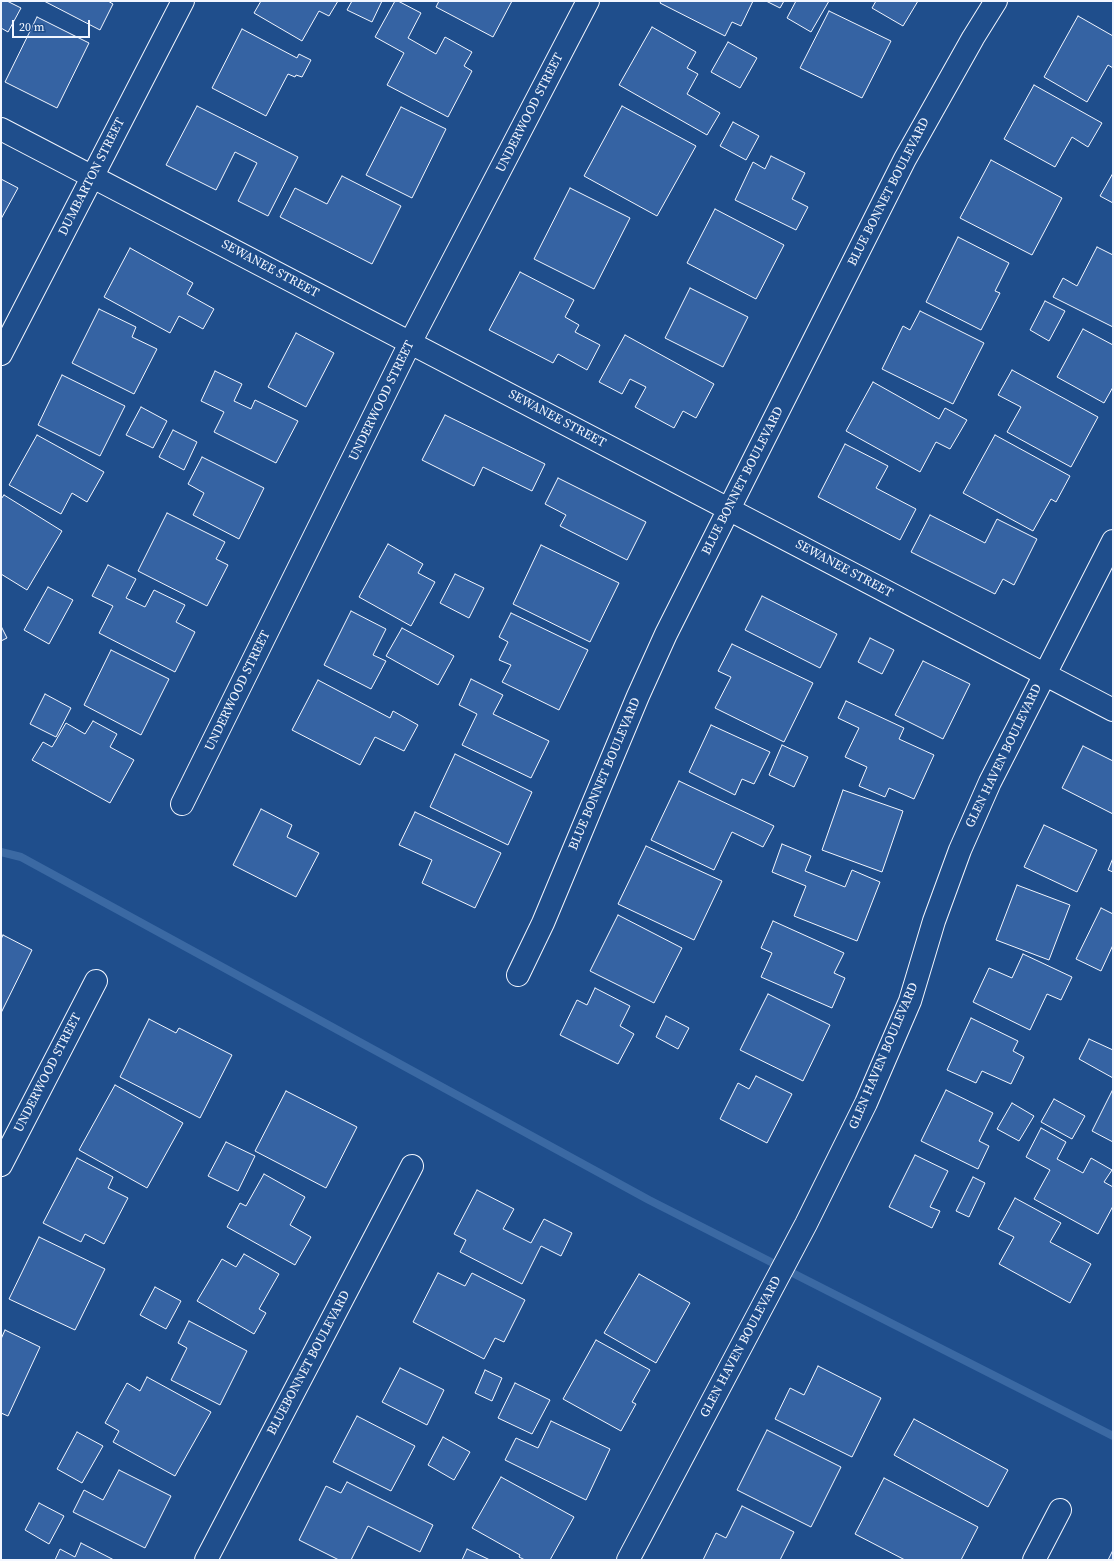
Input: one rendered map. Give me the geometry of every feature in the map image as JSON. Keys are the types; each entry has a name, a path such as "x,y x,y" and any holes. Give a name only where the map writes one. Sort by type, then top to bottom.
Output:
{"street":[{"name":"DUMBARTON STREET","path":"1,354 184,1"},
{"name":"UNDERWOOD STREET","path":"182,804 410,343 588,1"},
{"name":"BLUE BONNET BOULEVARD","path":"518,975 543,923 638,696 666,634 905,159 973,38 996,1"},
{"name":"SEWANEE STREET","path":"1,129 1113,710"},
{"name":"GLEN HAVEN BOULEVARD","path":"628,1560 806,1224 866,1103 910,1001 934,921 960,850 990,782 1113,541"},
{"name":"UNDERWOOD STREET","path":"1,1165 96,981"},
{"name":"BLUEBONNET BOULEVARD","path":"206,1560 412,1166"},
{"path":"1034,1560 1060,1510"}],"building":[{"path":"1,1 7,1 21,8 8,32 1,28"},
{"path":"44,1 108,1 113,4 100,30"},
{"path":"261,1 338,1 329,16 319,11 302,41 254,13"},
{"path":"352,1 382,1 372,22 347,10"},
{"path":"395,1 398,1 421,13 408,38 436,54 445,37 472,52 464,66 472,71 448,117 387,85 404,53 375,37"},
{"path":"439,1 512,1 493,37 436,7"},
{"path":"661,1 753,1 741,26 732,22 725,36 660,3"},
{"path":"766,1 784,1 780,8"},
{"path":"796,1 829,1 811,32 787,18"},
{"path":"876,1 918,1 903,26 872,8"},
{"path":"829,11 891,41 862,98 800,68"},
{"path":"1078,16 1113,36 1113,68 1108,65 1087,102 1044,77"},
{"path":"37,17 89,43 57,108 5,82"},
{"path":"652,27 696,52 687,68 698,74 687,94 720,113 707,135 619,85"},
{"path":"242,29 297,58 299,54 311,60 302,77 296,75 295,77 288,74 266,116 212,88"},
{"path":"728,42 757,58 740,88 711,72"},
{"path":"1034,85 1102,123 1088,147 1072,137 1055,167 1004,139"},
{"path":"197,106 298,157 268,216 238,201 257,163 235,152 216,190 166,165"},
{"path":"622,106 696,146 657,216 584,176"},
{"path":"401,107 446,129 412,198 366,175"},
{"path":"733,122 759,136 746,160 720,146"},
{"path":"771,156 805,173 792,199 808,207 796,230 735,200 753,162 765,169"},
{"path":"991,160 1062,198 1032,255 960,218"},
{"path":"1113,173 1113,203 1100,196"},
{"path":"342,176 401,206 372,264 280,217 295,188 327,204"},
{"path":"1,179 18,188 1,219"},
{"path":"570,188 630,218 594,289 534,259"},
{"path":"715,209 784,245 756,299 687,263"},
{"path":"958,237 1009,263 995,291 1000,293 981,330 926,302"},
{"path":"1097,247 1113,255 1113,327 1053,297 1063,278 1077,286"},
{"path":"130,248 193,283 187,294 214,309 203,329 179,316 170,333 104,297"},
{"path":"520,272 574,300 565,317 579,325 575,332 600,345 587,370 558,354 553,363 489,330"},
{"path":"690,288 748,317 723,367 665,338"},
{"path":"1045,301 1065,311 1049,341 1030,330"},
{"path":"99,309 136,327 132,337 157,349 134,394 72,363"},
{"path":"920,311 984,343 953,404 882,369 903,326 910,330"},
{"path":"1083,329 1113,345 1113,387 1104,403 1057,377"},
{"path":"296,333 334,353 306,407 268,387"},
{"path":"625,335 714,384 696,418 683,411 674,428 635,407 646,387 630,379 622,394 599,382"},
{"path":"1012,370 1098,417 1071,467 1007,432 1021,407 998,395"},
{"path":"215,371 242,384 234,401 251,409 255,400 298,421 276,463 214,432 224,412 201,401"},
{"path":"62,375 125,406 100,456 38,425"},
{"path":"873,382 939,419 945,408 967,420 950,449 936,442 920,472 846,431"},
{"path":"141,407 167,421 153,448 126,435"},
{"path":"445,415 545,464 532,491 483,467 474,486 422,460"},
{"path":"173,430 197,442 184,470 159,457"},
{"path":"37,435 104,472 87,502 72,493 61,514 9,485"},
{"path":"995,435 1070,476 1056,502 1051,499 1033,531 963,493"},
{"path":"845,444 888,466 876,488 916,509 900,540 818,497"},
{"path":"202,457 264,488 239,539 193,515 204,493 188,484"},
{"path":"558,478 646,522 627,560 560,526 566,515 545,504"},
{"path":"4,495 62,531 27,590 1,574 1,499"},
{"path":"167,513 225,542 216,559 228,565 207,606 138,571"},
{"path":"930,515 985,543 997,519 1037,539 1014,585 1003,579 995,594 911,552"},
{"path":"388,544 423,564 418,573 435,582 411,626 359,597"},
{"path":"541,545 619,583 590,642 513,604"},
{"path":"108,565 136,579 126,598 145,607 154,590 185,605 176,622 195,632 175,672 99,633 113,606 92,596"},
{"path":"455,574 484,588 469,618 440,603"},
{"path":"48,587 73,600 49,644 24,630"},
{"path":"762,596 837,634 820,668 745,630"},
{"path":"351,611 386,629 373,655 386,661 371,689 324,665"},
{"path":"511,613 588,650 559,710 502,682 511,665 499,660 508,642 499,637"},
{"path":"1,626 7,638 1,641"},
{"path":"402,628 454,656 438,685 386,656"},
{"path":"870,638 894,650 882,674 858,662"},
{"path":"732,644 813,683 784,742 715,708 731,677 718,671"},
{"path":"111,650 169,679 141,735 84,705"},
{"path":"923,661 970,684 943,739 895,715"},
{"path":"471,679 503,695 493,714 549,741 531,778 462,745 477,714 459,705"},
{"path":"318,680 390,718 393,711 418,725 404,751 375,737 360,765 292,730"},
{"path":"45,694 71,708 56,737 30,724"},
{"path":"846,701 904,728 899,739 934,755 914,799 889,788 885,797 859,786 867,767 845,757 859,728 838,718"},
{"path":"93,721 117,734 110,747 134,760 110,803 32,760 43,742 52,747 66,723 85,734"},
{"path":"711,725 770,752 754,784 742,779 735,795 689,772"},
{"path":"782,745 808,757 794,787 769,775"},
{"path":"1083,746 1113,761 1113,814 1062,788"},
{"path":"455,754 532,792 508,845 430,807"},
{"path":"679,781 774,826 763,847 732,832 714,870 651,840"},
{"path":"843,790 903,811 882,872 822,850"},
{"path":"261,809 292,825 287,837 319,853 296,897 233,865"},
{"path":"415,812 501,853 475,908 422,883 432,860 399,845"},
{"path":"1044,825 1097,850 1077,892 1024,867"},
{"path":"782,844 811,856 805,871 845,887 852,870 880,882 857,941 794,916 806,886 772,872"},
{"path":"646,846 722,881 694,940 618,904"},
{"path":"1113,858 1113,872 1108,870"},
{"path":"1017,885 1070,905 1049,960 996,940"},
{"path":"1101,908 1113,914 1113,945 1101,971 1076,959"},
{"path":"618,915 682,948 654,1003 590,971"},
{"path":"773,921 844,953 834,973 845,978 832,1008 761,977 772,953 761,948"},
{"path":"3,935 32,950 1,1013 1,939"},
{"path":"1023,954 1072,977 1061,1000 1047,994 1030,1030 973,1002 989,968 1012,978"},
{"path":"595,988 630,1006 620,1026 634,1034 618,1064 560,1035 577,1000 587,1005"},
{"path":"768,994 830,1025 803,1081 740,1050"},
{"path":"666,1016 689,1028 678,1049 656,1037"},
{"path":"971,1018 1018,1041 1013,1051 1024,1057 1011,1084 982,1071 976,1083 947,1070"},
{"path":"149,1019 176,1033 179,1028 232,1055 200,1118 120,1077"},
{"path":"1089,1039 1113,1050 1113,1078 1079,1059"},
{"path":"756,1076 792,1094 767,1143 720,1119 738,1083 749,1089"},
{"path":"115,1085 183,1123 147,1188 79,1150"},
{"path":"1113,1089 1113,1142 1092,1131"},
{"path":"946,1090 993,1113 979,1141 989,1146 978,1169 921,1141"},
{"path":"286,1091 357,1127 326,1188 255,1151"},
{"path":"1054,1099 1085,1116 1072,1139 1041,1122"},
{"path":"1012,1103 1034,1116 1019,1141 997,1129"},
{"path":"1041,1128 1066,1142 1057,1159 1083,1173 1091,1158 1112,1170 1104,1182 1113,1187 1113,1206 1098,1234 1034,1199 1050,1170 1026,1157"},
{"path":"226,1142 255,1156 238,1191 208,1176"},
{"path":"915,1155 948,1171 930,1207 940,1211 932,1228 889,1207"},
{"path":"77,1158 113,1177 108,1188 128,1198 104,1244 85,1234 81,1242 43,1223"},
{"path":"264,1174 305,1197 290,1225 311,1237 295,1265 227,1227 240,1203 246,1206"},
{"path":"973,1177 985,1183 969,1217 956,1211"},
{"path":"477,1190 514,1209 503,1229 531,1243 544,1219 572,1233 561,1256 541,1246 522,1284 460,1252 466,1240 454,1234"},
{"path":"1015,1198 1061,1223 1050,1242 1091,1264 1070,1303 999,1264 1014,1237 998,1229"},
{"path":"39,1237 105,1269 75,1330 9,1299"},
{"path":"244,1254 279,1274 259,1309 266,1313 254,1334 197,1301 222,1259 236,1267"},
{"path":"438,1273 465,1286 472,1273 525,1300 504,1342 495,1338 484,1359 413,1322"},
{"path":"639,1274 690,1303 656,1363 604,1333"},
{"path":"155,1287 181,1301 166,1329 140,1315"},
{"path":"189,1321 247,1351 220,1405 171,1380 187,1348 178,1343"},
{"path":"5,1330 40,1347 8,1416 1,1413 1,1339"},
{"path":"596,1340 650,1370 632,1402 636,1404 621,1431 563,1399"},
{"path":"818,1366 881,1398 852,1457 775,1419 790,1388 804,1395"},
{"path":"400,1368 444,1390 427,1425 382,1402"},
{"path":"485,1370 502,1378 492,1401 475,1393"},
{"path":"147,1377 211,1412 175,1476 113,1442 119,1431 105,1423 127,1383 140,1391"},
{"path":"515,1383 550,1400 532,1434 498,1418"},
{"path":"357,1416 415,1446 391,1491 333,1462"},
{"path":"914,1419 1008,1470 988,1507 894,1455"},
{"path":"551,1421 610,1449 586,1500 505,1460 516,1438 538,1448"},
{"path":"767,1430 841,1467 811,1527 737,1490"},
{"path":"77,1432 103,1446 82,1483 57,1469"},
{"path":"443,1437 470,1452 454,1480 428,1465"},
{"path":"119,1470 171,1496 145,1548 73,1512 84,1490 103,1500"},
{"path":"501,1477 574,1517 550,1560 525,1560 519,1557 520,1555 472,1528"},
{"path":"884,1478 978,1527 961,1560 905,1560 855,1534"},
{"path":"347,1482 433,1525 420,1552 368,1526 351,1560 339,1560 299,1540 326,1486 341,1493"},
{"path":"39,1503 64,1516 49,1544 25,1530"},
{"path":"742,1506 794,1532 780,1560 703,1560 716,1533 726,1538"},
{"path":"81,1543 114,1560 55,1560 60,1549 75,1557"},
{"path":"467,1549 490,1560 462,1560"},
{"path":"1113,1550 1113,1560 1108,1560"}],"waterway":[{"path":"1,852 21,857 649,1200 1113,1436"}]}
